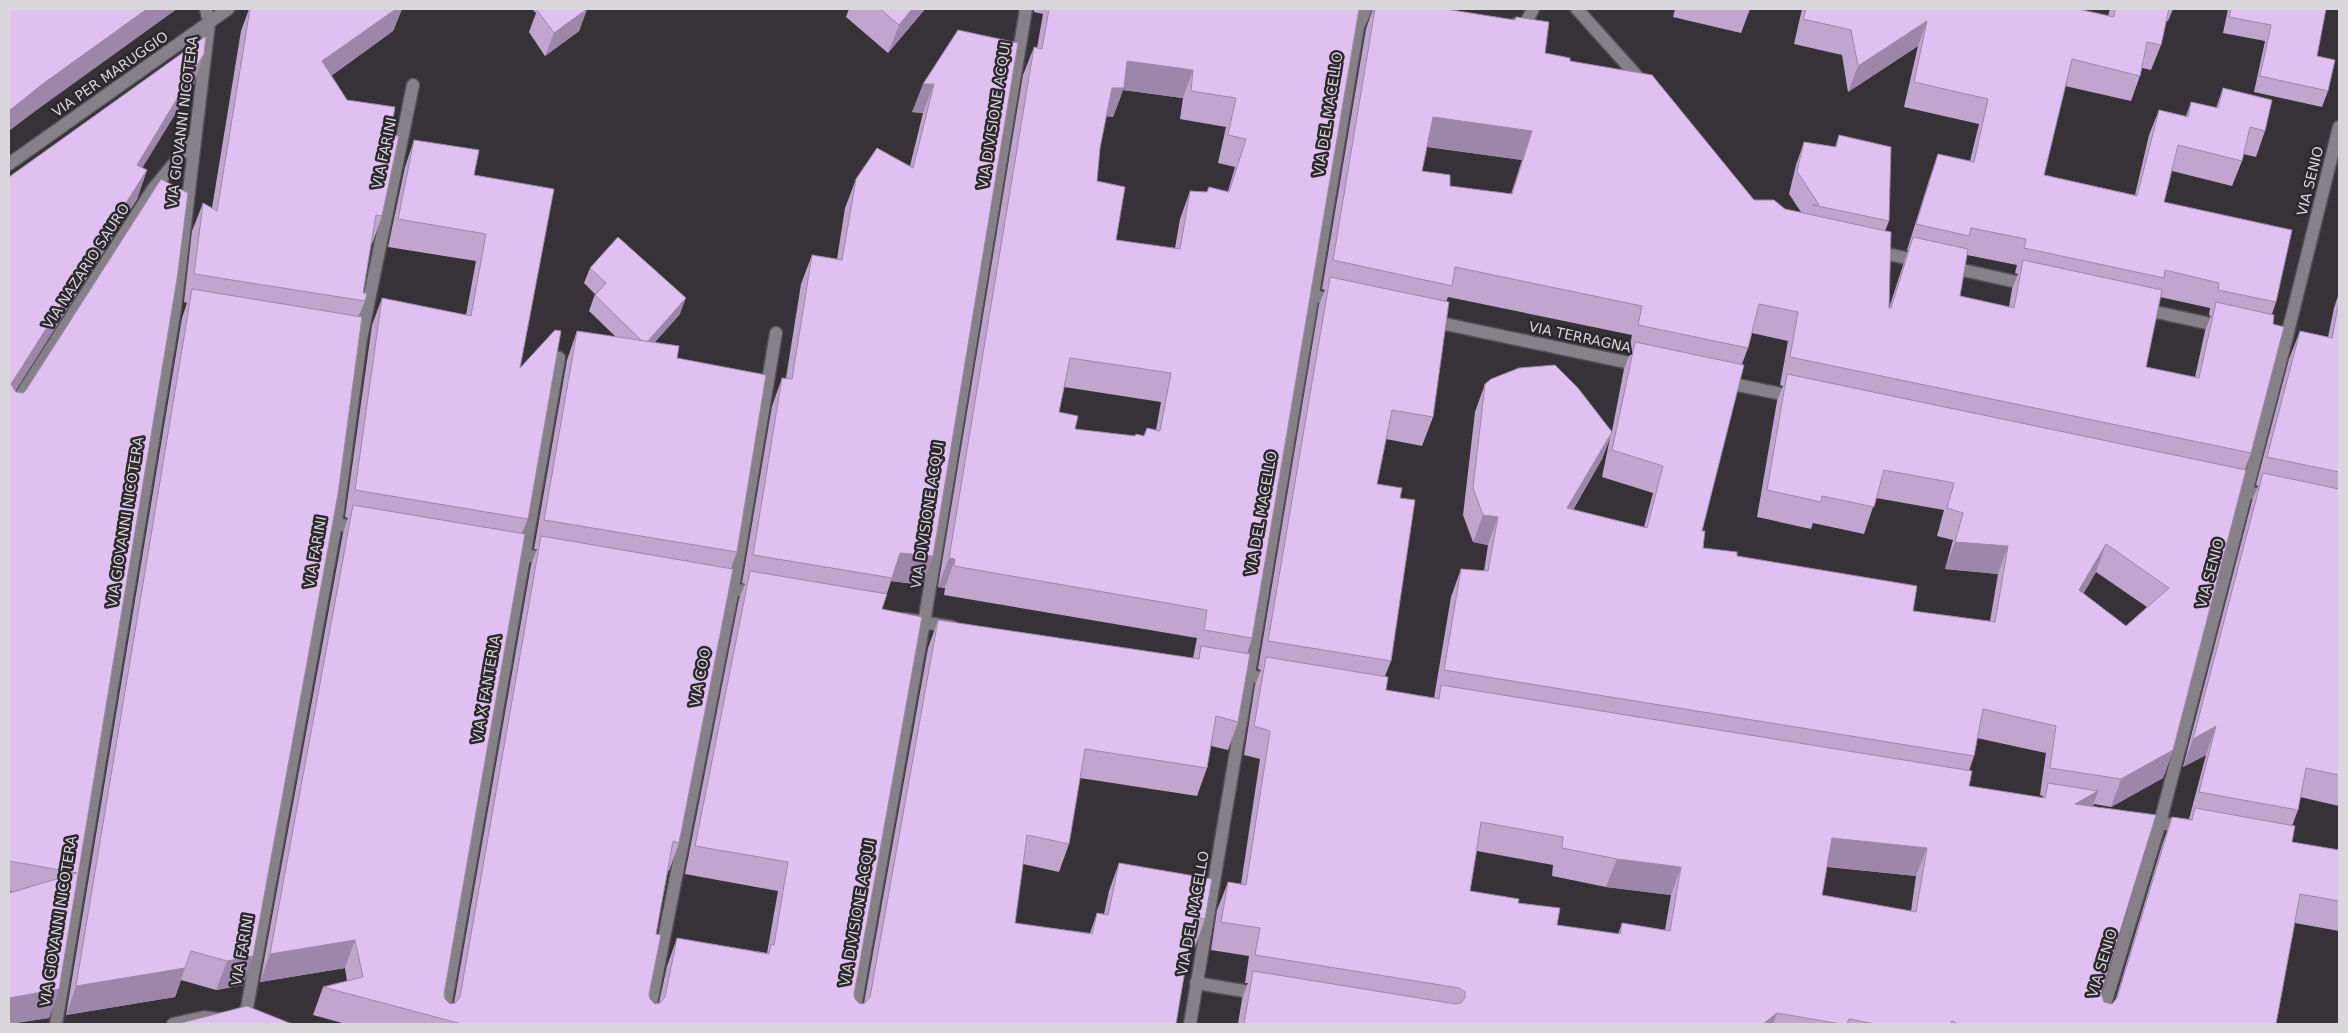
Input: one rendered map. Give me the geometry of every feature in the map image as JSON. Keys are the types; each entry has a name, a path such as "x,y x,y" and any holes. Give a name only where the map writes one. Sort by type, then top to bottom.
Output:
{"street":[{"path":"206,9 209,22"},
{"name":"VIA PER MARUGGIO","path":"9,164 228,9"},
{"name":"VIA DIVISIONE ACQUI","path":"852,1024 924,623 1026,9"},
{"name":"VIA DEL MACELLO","path":"1190,1024 1358,27 1366,9"},
{"path":"1505,23 1525,25 1533,9"},
{"path":"1577,9 1657,97"},
{"name":"VIA GIOVANNI NICOTERA","path":"56,1024 180,310 194,139 209,22"},
{"name":"VIA FARINI","path":"248,1023 336,524 356,338 413,85"},
{"name":"VIA SENIO","path":"2099,1024 2160,822 2247,492 2282,339 2339,127"},
{"name":"VIA NAZARIO SAURO","path":"9,414 153,189 194,139"},
{"path":"1862,249 2046,288"},
{"path":"1314,296 1352,304"},
{"path":"2132,307 2238,330"},
{"name":"VIA TERRAGNA","path":"1420,319 1654,368"},
{"name":"VIA COO","path":"647,1024 733,589 776,334"},
{"name":"VIA X FANTERIA","path":"442,1024 559,358"},
{"path":"1712,380 1810,400"},
{"path":"2208,484 2284,500"},
{"path":"336,524 374,530"},
{"path":"496,550 562,561"},
{"path":"704,584 771,596"},
{"path":"896,618 964,629"},
{"path":"1219,671 1288,682"},
{"path":"2121,816 2198,830"},
{"path":"1196,983 1274,996"},
{"path":"173,1024 204,1017 248,1023"}],"building":[{"path":"9,9 147,9 44,83 9,111"},
{"path":"250,9 396,9 322,61 347,100 395,107 390,135 399,136 382,216 376,215 363,293 367,293 365,301 194,274 203,203 217,211"},
{"path":"538,9 587,9 554,33"},
{"path":"880,9 912,9 899,25"},
{"path":"1049,9 1359,9 1252,638 1204,630 1207,610 954,566 955,559 949,558 1034,47 1042,49","holes":["1127,61 1193,70 1191,91 1236,98 1228,135 1246,139 1229,192 1209,187 1207,192 1190,191 1180,249 1116,240 1125,187 1097,181 1100,148 1112,88 1124,88","1070,358 1171,373 1160,431 1147,428 1144,436 1136,434 1135,436 1075,429 1078,416 1059,412"]},
{"path":"1375,9 1445,9 1515,20 1516,17 1549,22 1545,53 1570,58 1570,61 1652,75 1754,200 1774,200 1785,209 1891,232 1889,308 1891,308 1913,237 1968,249 1960,296 2014,308 2023,260 2162,290 2146,367 2199,378 2216,302 2274,315 2273,324 2284,327 2251,453 1790,357 1798,312 1759,304 1748,348 1638,325 1642,306 1455,267 1452,286 1333,260","holes":["1433,117 1532,131 1512,194 1450,186 1450,175 1422,171"]},
{"path":"1806,9 2078,9 2114,17 2115,9 2169,9 2161,45 2147,42 2140,76 2072,59 2044,175 2137,196 2159,110 2188,117 2191,102 2218,108 2223,88 2272,100 2265,131 2250,127 2242,161 2178,145 2164,202 2292,230 2276,302 2218,290 2219,283 2165,270 2164,278 2024,248 2026,239 1971,228 1969,236 1916,224 1938,154 1974,162 1988,99 1914,82 1927,21 1858,66 1851,30 1803,19"},
{"path":"2231,9 2326,9 2317,56 2335,60 2328,91 2260,76 2271,25 2229,17"},
{"path":"958,30 1018,43 933,556 900,553 892,578 753,555 782,378 792,379 812,255 842,260 856,179 877,148 913,168 934,84 923,84"},
{"path":"206,36 204,54 137,165 147,170 11,384 16,392 23,393 26,390 161,179 188,193 177,279 59,989 9,998 9,893 77,873 9,861 9,177"},
{"path":"1839,135 1891,147 1889,221 1813,205 1819,205 1797,171 1804,142 1836,147"},
{"path":"414,140 479,150 474,175 554,189 520,368 555,330 561,331 528,519 355,490 382,298 471,316 486,234 398,219"},
{"path":"618,237 686,298 647,342 642,341 595,295 606,283 590,268"},
{"path":"1330,277 1449,302 1433,417 1392,410 1377,484 1402,488 1400,498 1415,500 1391,661 1268,641"},
{"path":"192,289 362,317 338,494 253,956 227,961 191,951 185,968 76,986"},
{"path":"2339,302 2339,472 2267,457 2300,331 2332,338"},
{"path":"577,331 679,346 677,358 766,375 737,552 544,520"},
{"path":"1635,342 1744,365 1702,531 1705,531 1703,548 1737,552 1737,556 1917,586 1913,611 1995,622 2008,546 1955,542 1963,513 1947,508 1954,483 1884,470 1874,507 1822,496 1821,502 1767,490 1787,374 2246,470 2173,750 2121,779 2050,768 2056,726 1983,709 1974,756 1444,670 1461,569 1488,571 1498,517 1483,515 1473,488 1485,384 1491,379 1519,368 1555,365 1578,388 1612,432 1567,508 1647,528 1663,466 1612,450","holes":["2106,544 2169,588 2126,626 2079,590"]},
{"path":"2263,473 2339,489 2339,775 2306,768 2298,810 2199,792 2216,726 2193,739"},
{"path":"353,505 525,534 444,994 445,999 450,1004 455,1003 460,997 541,536 733,569 679,843 673,841 656,934 661,935 649,994 650,999 655,1004 660,1003 665,997 677,938 769,954 771,944 774,945 788,862 695,846 750,571 887,594 882,609 922,617 854,994 855,999 860,1004 865,1003 870,997 938,620 1199,659 1201,646 1250,654 1238,722 1216,716 1207,768 1085,749 1069,844 1027,835 1015,923 1092,934 1097,913 1108,915 1119,863 1212,879 1205,919 1194,917 1176,1024 462,1024 323,987 363,977 355,940 270,954"},
{"path":"1266,657 1388,677 1386,690 1439,699 1441,685 1972,771 1969,786 2045,798 2048,783 2098,791 2075,804 2156,815 2101,993 2104,1002 2112,1004 2117,998 2172,817 2192,820 2195,808 2295,826 2292,842 2339,850 2339,901 2300,894 2276,1024 1958,1024 1952,1021 1951,1024 1876,1024 1849,1019 1847,1024 1841,1024 1777,1013 1763,1024 1244,1024 1253,971 1456,1004 1461,1003 1465,998 1465,992 1459,988 1255,955 1260,928 1221,922 1228,882 1246,885 1270,731 1254,726","holes":["1481,822 1563,837 1562,848 1617,859 1681,867 1670,931 1622,923 1620,934 1557,925 1560,908 1518,903 1519,899 1470,891","1832,838 1927,848 1916,912 1822,895"]},
{"path":"247,1006 292,1024 177,1024"}]}
